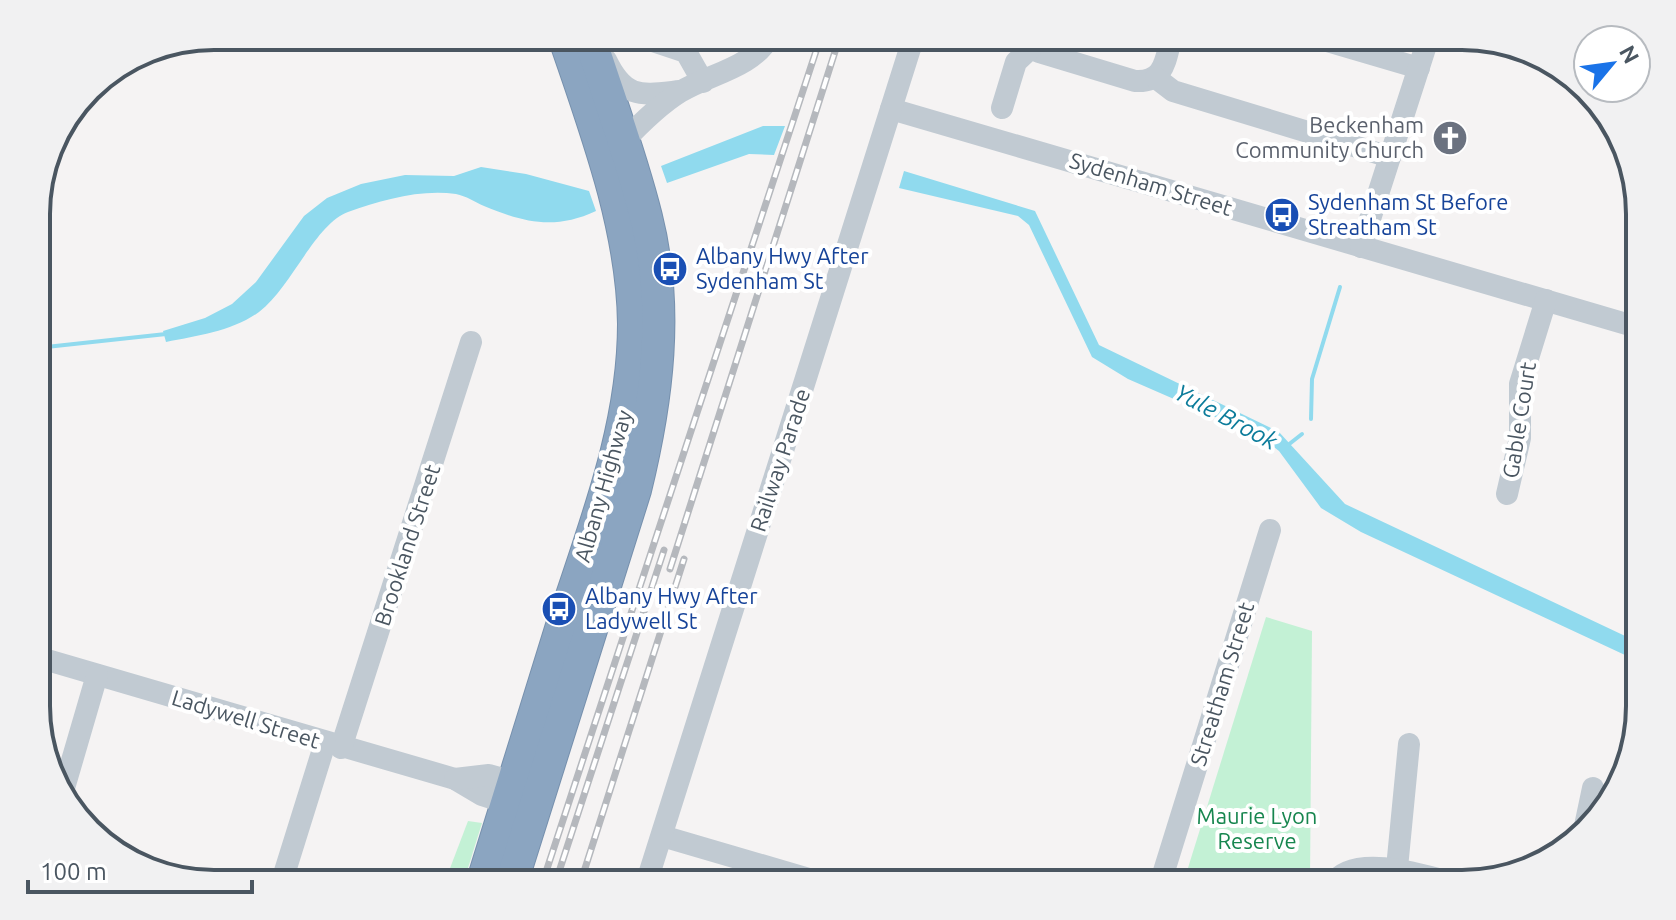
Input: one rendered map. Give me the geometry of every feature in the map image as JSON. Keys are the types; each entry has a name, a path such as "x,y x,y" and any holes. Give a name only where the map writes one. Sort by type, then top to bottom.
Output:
{"highway":[{"path":"553,50 569,79 583,123 612,144"},
{"name":"Albany Highway","path":"570,50 612,144"},
{"name":"Albany Highway","path":"513,870 523,796 627,410 634,322 612,144 595,50"},
{"name":"Albany Highway","path":"489,870 523,796"}],"street":[{"path":"600,50 612,73 629,90 639,95 680,91 761,50"},
{"path":"680,50 686,52 703,82"},
{"name":"Railway Parade","path":"651,870 910,50"},
{"path":"1002,108 1016,62 1025,50"},
{"path":"1042,50 1047,55 1146,82 1156,78 1168,50"},
{"path":"1358,50 1419,68"},
{"path":"1361,247 1425,50"},
{"path":"1156,78 1173,91 1390,157"},
{"path":"612,144 680,91"},
{"name":"Sydenham Street","path":"891,109 1626,324"},
{"name":"Gable Court","path":"1507,494 1520,438 1520,384 1546,300"},
{"name":"Brookland Street","path":"286,870 333,745 471,342"},
{"name":"Streatham Street","path":"1164,870 1270,530"},
{"name":"Ladywell Street","path":"50,661 455,779 482,795 523,796"},
{"path":"67,778 97,675"},
{"path":"1397,868 1409,744"},
{"path":"1588,809 1593,788"},
{"path":"662,836 778,870"},
{"path":"1364,870 1404,870"}],"green space":[{"name":"Maurie Lyon Reserve","path":"1266,617 1312,631 1310,870 1187,870"},
{"path":"468,821 482,823 467,870 449,870"}],"water":[{"path":"763,126 785,126 774,155 749,154 667,183 661,166"},
{"path":"481,167 526,174 589,191 596,211 567,221 540,222 513,217 456,194 415,194 374,203 348,212 325,229 282,288 259,312 226,328 166,342 163,331 205,318 232,304 256,282 304,216 327,198 361,184 405,175 454,176"},
{"path":"904,171 1035,211 1099,345 1279,432 1345,504 1626,636 1626,655 1361,532 1321,508 1279,451 1261,437 1128,379 1092,357 1029,225 1018,216 899,188"}],"waterway":[{"path":"1311,419 1312,379 1340,287"},
{"name":"Yule Brook","path":"50,347 166,334"},
{"path":"1288,445 1302,434"}],"railway":[{"path":"547,870 816,50"},
{"path":"670,569 836,50"},
{"path":"560,870 664,550"},
{"path":"584,870 684,559"}],"place":[{"name":"Beckenham Community Church","path":"1450,138"},
{"name":"Sydenham St Before Streatham St","path":"1282,215"},
{"name":"Albany Hwy After Sydenham St","path":"670,269"},
{"name":"Albany Hwy After Ladywell St","path":"559,609"}]}
